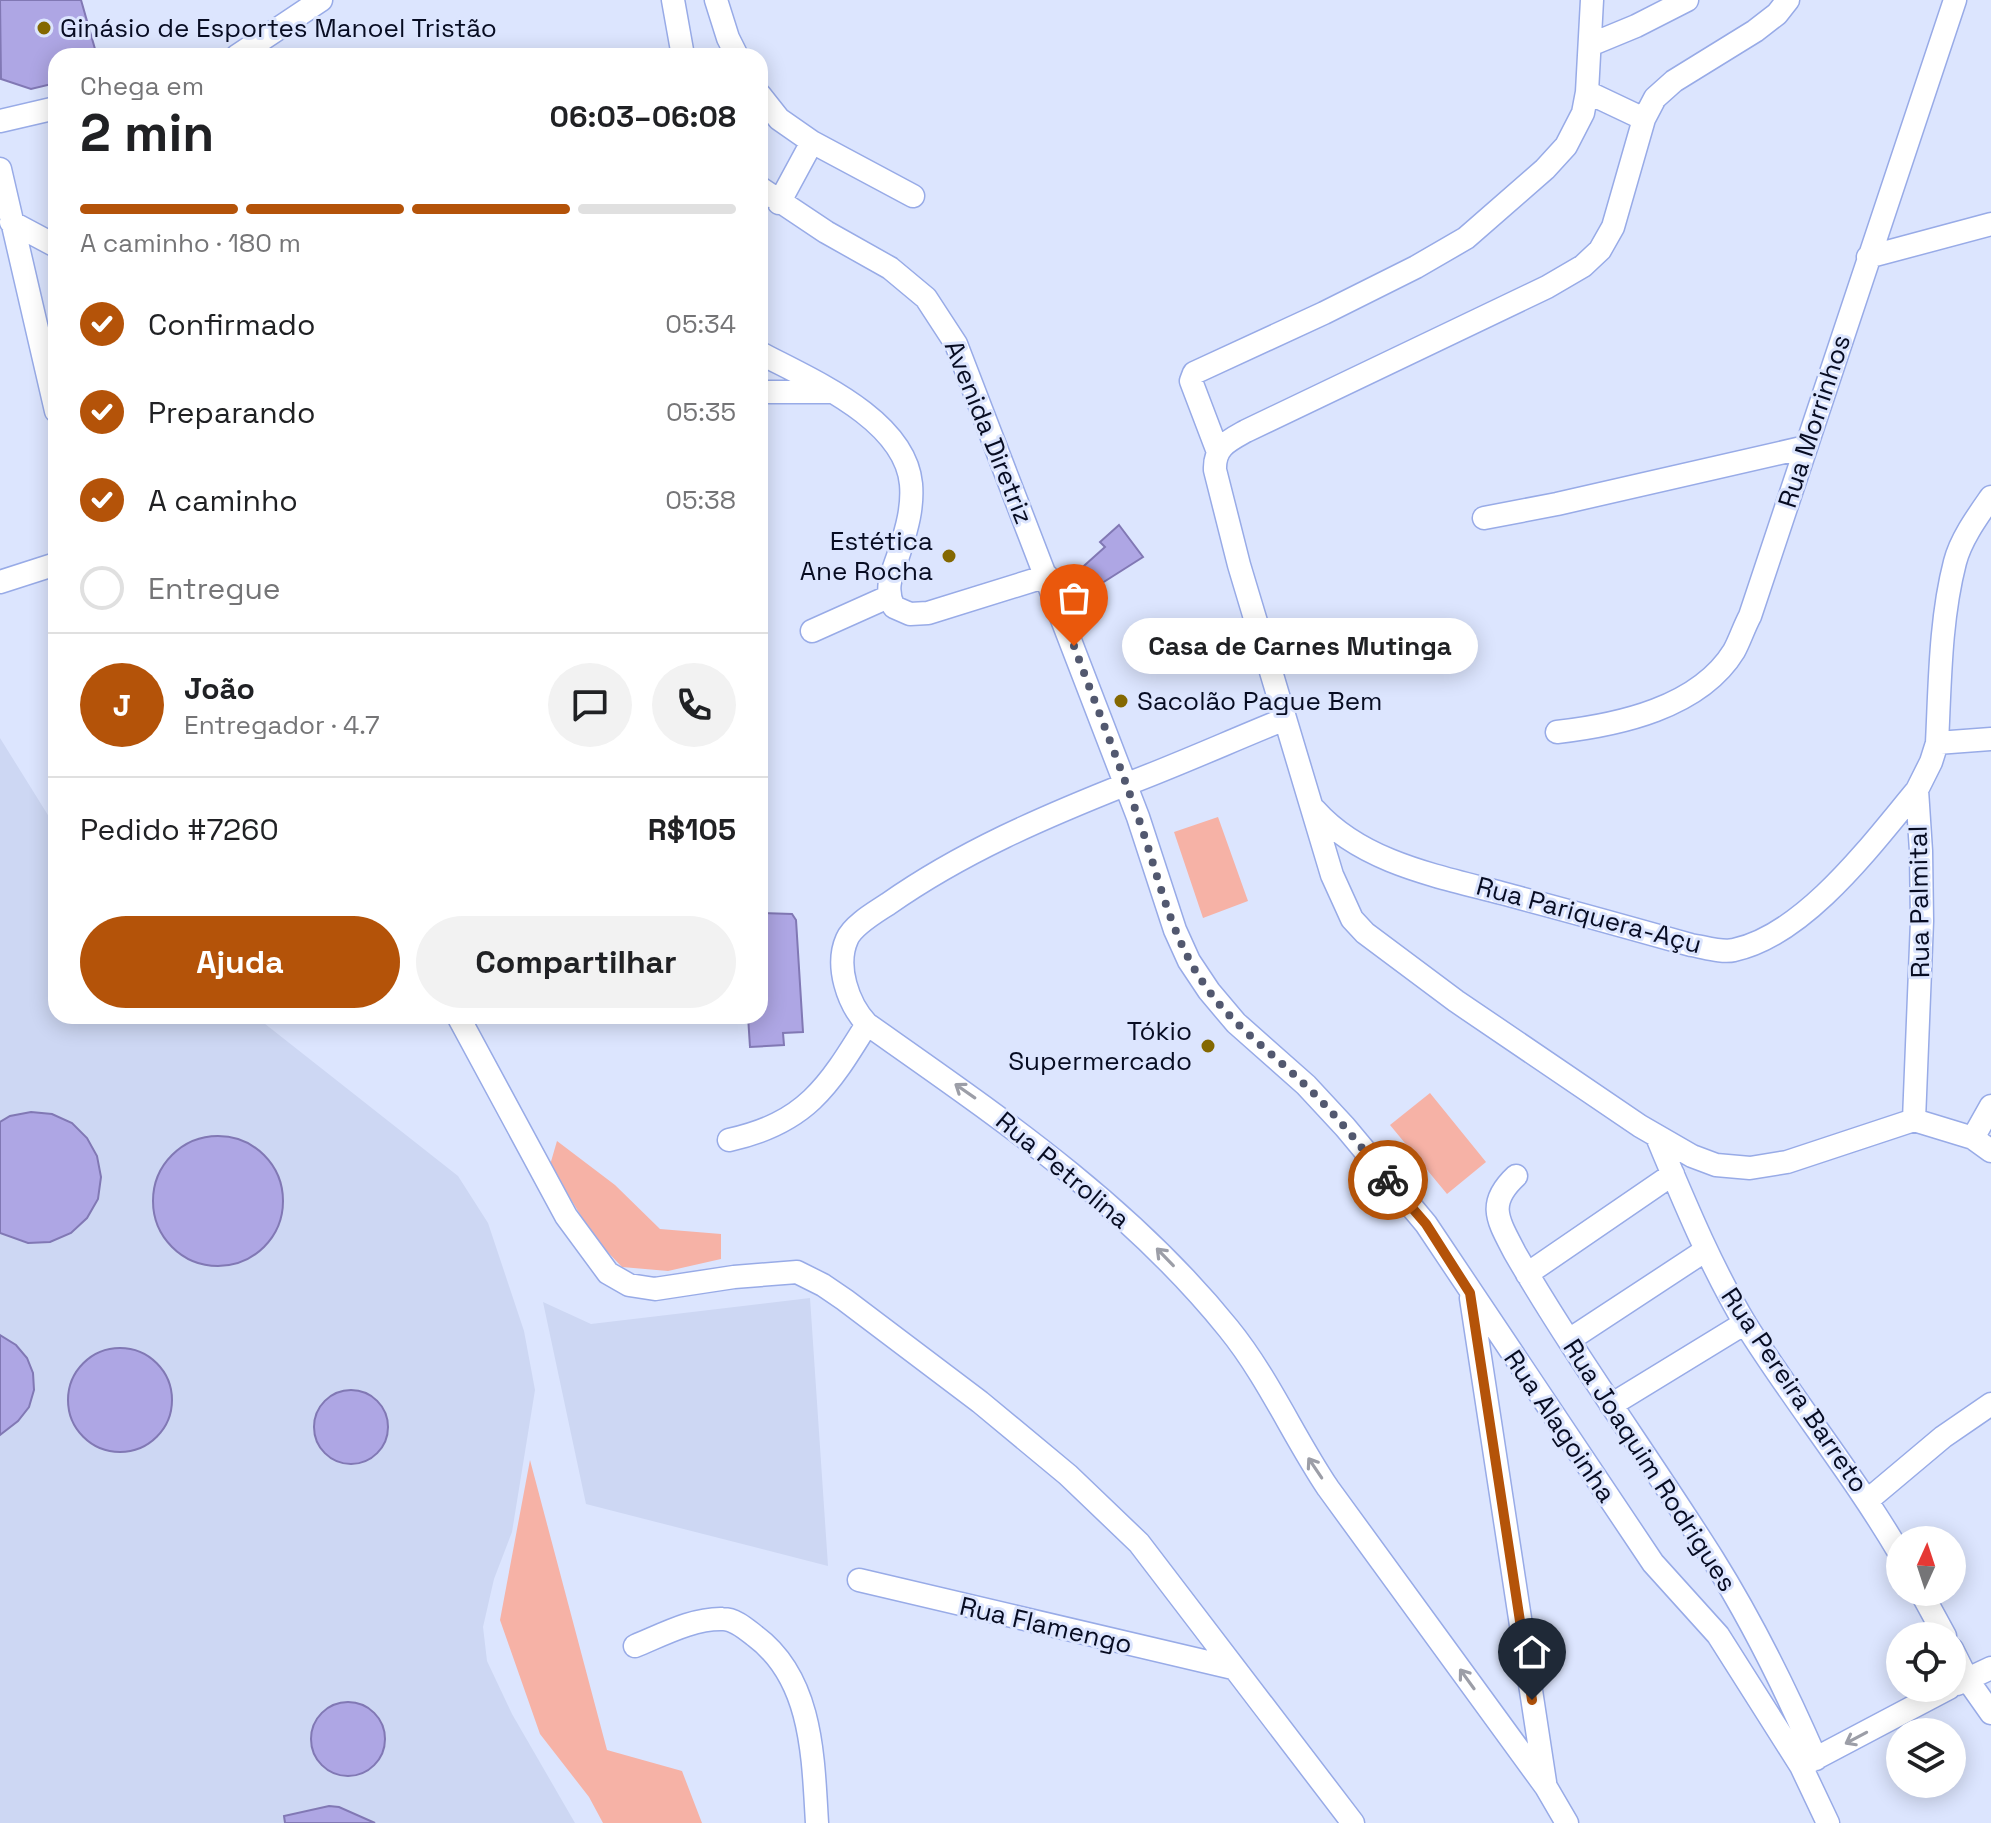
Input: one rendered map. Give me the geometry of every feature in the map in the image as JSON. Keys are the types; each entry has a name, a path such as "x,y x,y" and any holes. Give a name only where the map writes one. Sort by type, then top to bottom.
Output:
{"street":[{"path":"249,48 321,0"},
{"path":"673,0 682,48"},
{"path":"716,0 733,48"},
{"path":"1218,452 1191,381 1194,373 1337,307 1466,238 1536,177 1566,146 1583,113 1587,92 1592,0"},
{"path":"1590,45 1687,0"},
{"path":"1788,0 1777,14 1755,31 1674,81 1655,98 1644,119 1613,227 1600,250 1583,266 1547,287 1246,431 1222,445 1215,470 1239,565 1341,899 1352,919 1365,933 1456,1001 1657,1137 1716,1165 1750,1168 1787,1162 1914,1120 1982,1144 1991,1106"},
{"name":"Rua Morrinhos","path":"1557,732 1595,727 1653,710 1688,694 1712,676 1733,651 1750,616 1955,0"},
{"path":"1587,92 1644,119"},
{"path":"768,105 779,119 812,142 913,196"},
{"path":"0,121 48,110"},
{"path":"779,203 812,142"},
{"path":"0,169 48,377"},
{"name":"Avenida Diretriz","path":"768,194 890,268 926,298 956,344 1047,576"},
{"path":"11,222 48,242"},
{"path":"1868,257 1991,224"},
{"path":"768,357 861,410 888,433 901,454 911,480 911,505 889,582 888,597 894,607 910,614 928,613 1047,576"},
{"path":"768,392 831,392"},
{"path":"1484,518 1806,447"},
{"path":"1991,497 1970,528 1955,561 1941,661 1937,743 1991,739"},
{"path":"0,582 48,567"},
{"name":"Rua Alagoinha","path":"1047,576 1126,785 1175,930 1189,961 1236,1023 1306,1085 1426,1224 1653,1563 1718,1635 1809,1763 1828,1823"},
{"path":"812,631 888,597"},
{"name":"Rua Petrolina","path":"1285,719 1017,829 947,865 870,916 847,938 845,987 857,1014 867,1024 1008,1123 1150,1242 1200,1294 1231,1331 1328,1488 1546,1787 1567,1823"},
{"name":"Rua Palmital","path":"1914,1120 1922,921 1917,790 1937,743"},
{"name":"Rua Pariquera-Açu","path":"1312,807 1326,823 1370,852 1420,870 1691,945 1731,951 1771,938 1816,903 1917,790"},
{"path":"462,1024 566,1216 608,1273 629,1285 655,1289 776,1272 797,1272 823,1285 980,1402 1101,1505 1139,1543 1353,1823"},
{"path":"729,1140 757,1134 809,1104 831,1081 867,1024"},
{"name":"Rua Pereira Barreto","path":"1657,1137 1706,1250 1745,1323 1886,1530"},
{"path":"1527,1274 1673,1174"},
{"name":"Rua Joaquim Rodrigues","path":"1516,1176 1498,1199 1498,1213 1504,1231 1569,1340 1714,1560 1779,1676 1809,1763"},
{"path":"1569,1340 1706,1250"},
{"path":"1470,1293 1546,1787"},
{"path":"1611,1405 1745,1323"},
{"path":"1868,1500 1943,1437 1991,1404"},
{"name":"Rua Flamengo","path":"859,1580 1233,1668"},
{"path":"1718,1635 1746,1617"},
{"path":"635,1646 704,1620 727,1619 763,1642 781,1661 794,1684 804,1713 824,1821"},
{"path":"1966,1679 1991,1668"},
{"path":"1966,1692 1991,1713"},
{"path":"1809,1763 1923,1702"}],"shaded area":[{"path":"0,738 48,815 48,1024 265,1024 458,1176 488,1223 524,1331 535,1390 512,1532 494,1579 483,1627 487,1661 512,1714 575,1823 0,1823"},
{"path":"1218,817 1248,901 1203,918 1174,832"},
{"path":"1430,1093 1486,1162 1447,1194 1390,1125"},
{"path":"557,1141 615,1185 660,1229 721,1234 721,1259 668,1271 622,1267 595,1239 550,1165"},
{"path":"810,1298 828,1566 586,1504 543,1302 591,1324"},
{"path":"530,1460 607,1750 682,1771 702,1823 603,1823 589,1797 540,1734 500,1620"}],"building":[{"name":"Ginásio de Esportes Manoel Tristão","path":"0,0 81,0 95,48 48,48 48,85 31,89 1,79"},
{"path":"1119,525 1143,557 1088,592 1075,574 1105,547 1100,542"},
{"path":"768,913 792,914 796,920 803,1032 783,1033 784,1045 750,1047 749,1024 768,1024"},
{"path":"31,1112 52,1114 72,1123 87,1138 97,1156 101,1177 98,1199 87,1218 71,1233 50,1242 28,1243 0,1233 0,1122 10,1116"},
{"path":"218,1136 243,1141 264,1155 278,1176 283,1201 278,1226 264,1247 243,1261 218,1266 193,1261 172,1247 158,1226 153,1201 158,1176 172,1155 193,1141"},
{"path":"0,1335 16,1345 27,1358 33,1373 34,1390 29,1407 18,1421 0,1435"},
{"path":"120,1348 140,1352 157,1363 168,1380 172,1400 168,1420 157,1437 140,1448 120,1452 100,1448 83,1437 72,1420 68,1400 72,1380 83,1363 100,1352"},
{"path":"351,1390 365,1393 377,1401 385,1413 388,1427 385,1441 377,1453 365,1461 351,1464 337,1461 325,1453 317,1441 314,1427 317,1413 325,1401 337,1393"},
{"path":"348,1702 362,1705 374,1713 382,1725 385,1739 382,1753 374,1765 362,1773 348,1776 334,1773 322,1765 314,1753 311,1739 314,1725 322,1713 334,1705"},
{"path":"329,1806 339,1807 375,1823 285,1823 284,1816"}],"way so far":[{"path":"1074,646 1138,817 1175,930 1189,961 1236,1023 1306,1085 1388,1180"}],"place":[{"name":"Ginásio de Esportes Manoel Tristão","path":"44,28"},
{"name":"Estética Ane Rocha","path":"949,556"},
{"name":"Casa de Carnes Mutinga","path":"1074,646"},
{"name":"Sacolão Pague Bem","path":"1121,701"},
{"name":"Tókio Supermercado","path":"1208,1046"}],"route":[{"path":"1388,1180 1426,1224 1470,1293 1532,1700"}]}
